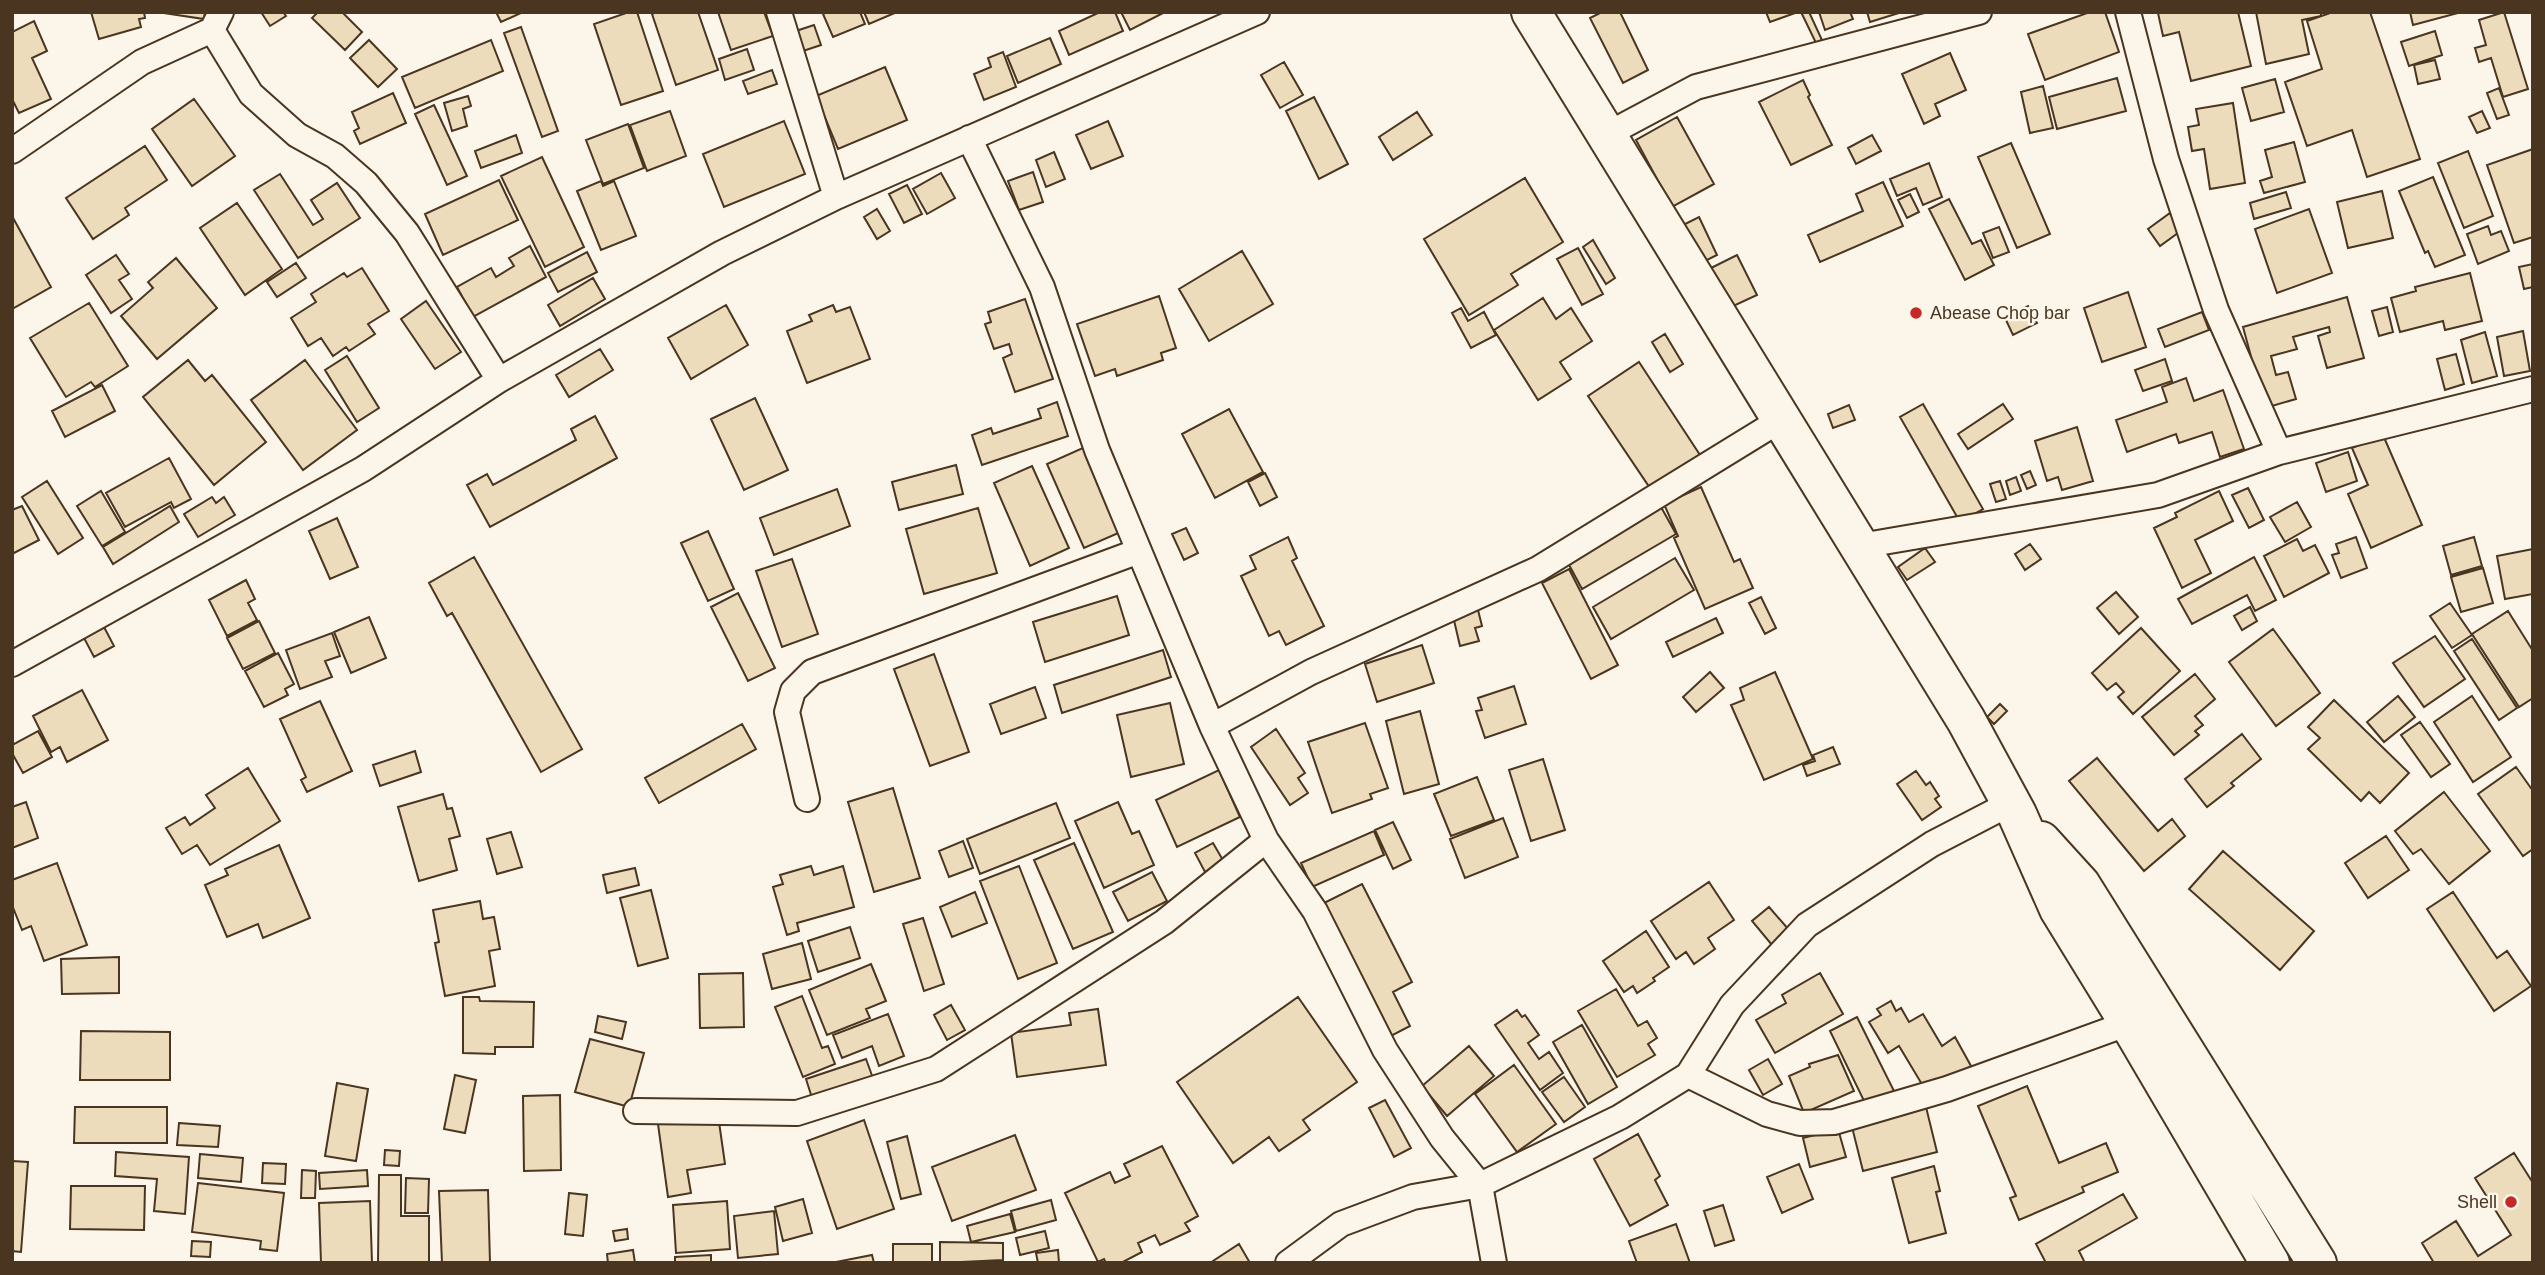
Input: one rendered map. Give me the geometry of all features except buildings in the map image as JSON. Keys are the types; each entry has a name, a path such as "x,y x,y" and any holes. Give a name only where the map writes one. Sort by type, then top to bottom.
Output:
{"highway":[{"path":"1531,12 1966,720 2014,808 2059,909 2270,1263"},
{"path":"2014,808 2081,885 2317,1263"}],"street":[{"path":"779,12 836,197"},
{"path":"12,664 363,469 499,380 722,253 836,197 1257,12"},
{"path":"1606,135 1696,88 1979,12"},
{"path":"2128,12 2166,159 2216,310 2279,452"},
{"path":"12,151 142,62 217,21 250,94 297,135 335,156 366,183 407,233 499,380"},
{"path":"969,138 1042,287 1097,450 1212,726 1266,840 1315,911 1385,1050 1442,1138 1480,1185 1494,1263"},
{"path":"1860,547 2158,495 2279,452 2533,389"},
{"path":"1212,726 1311,672 1538,569 1782,419"},
{"path":"807,799 787,712 793,691 812,672 1139,551"},
{"path":"1288,1263 1341,1224 1413,1197 1480,1185 1620,1117 1688,1074 1732,1006 1807,925 1932,844 2014,808"},
{"path":"636,1111 797,1113 936,1069 1164,922 1266,840"},
{"path":"1688,1074 1767,1114 1800,1123 1834,1122 1947,1089 2129,1023"}],"place":[{"name":"Abease Chop bar","path":"1916,313"},
{"name":"Shell","path":"2511,1202"}]}
